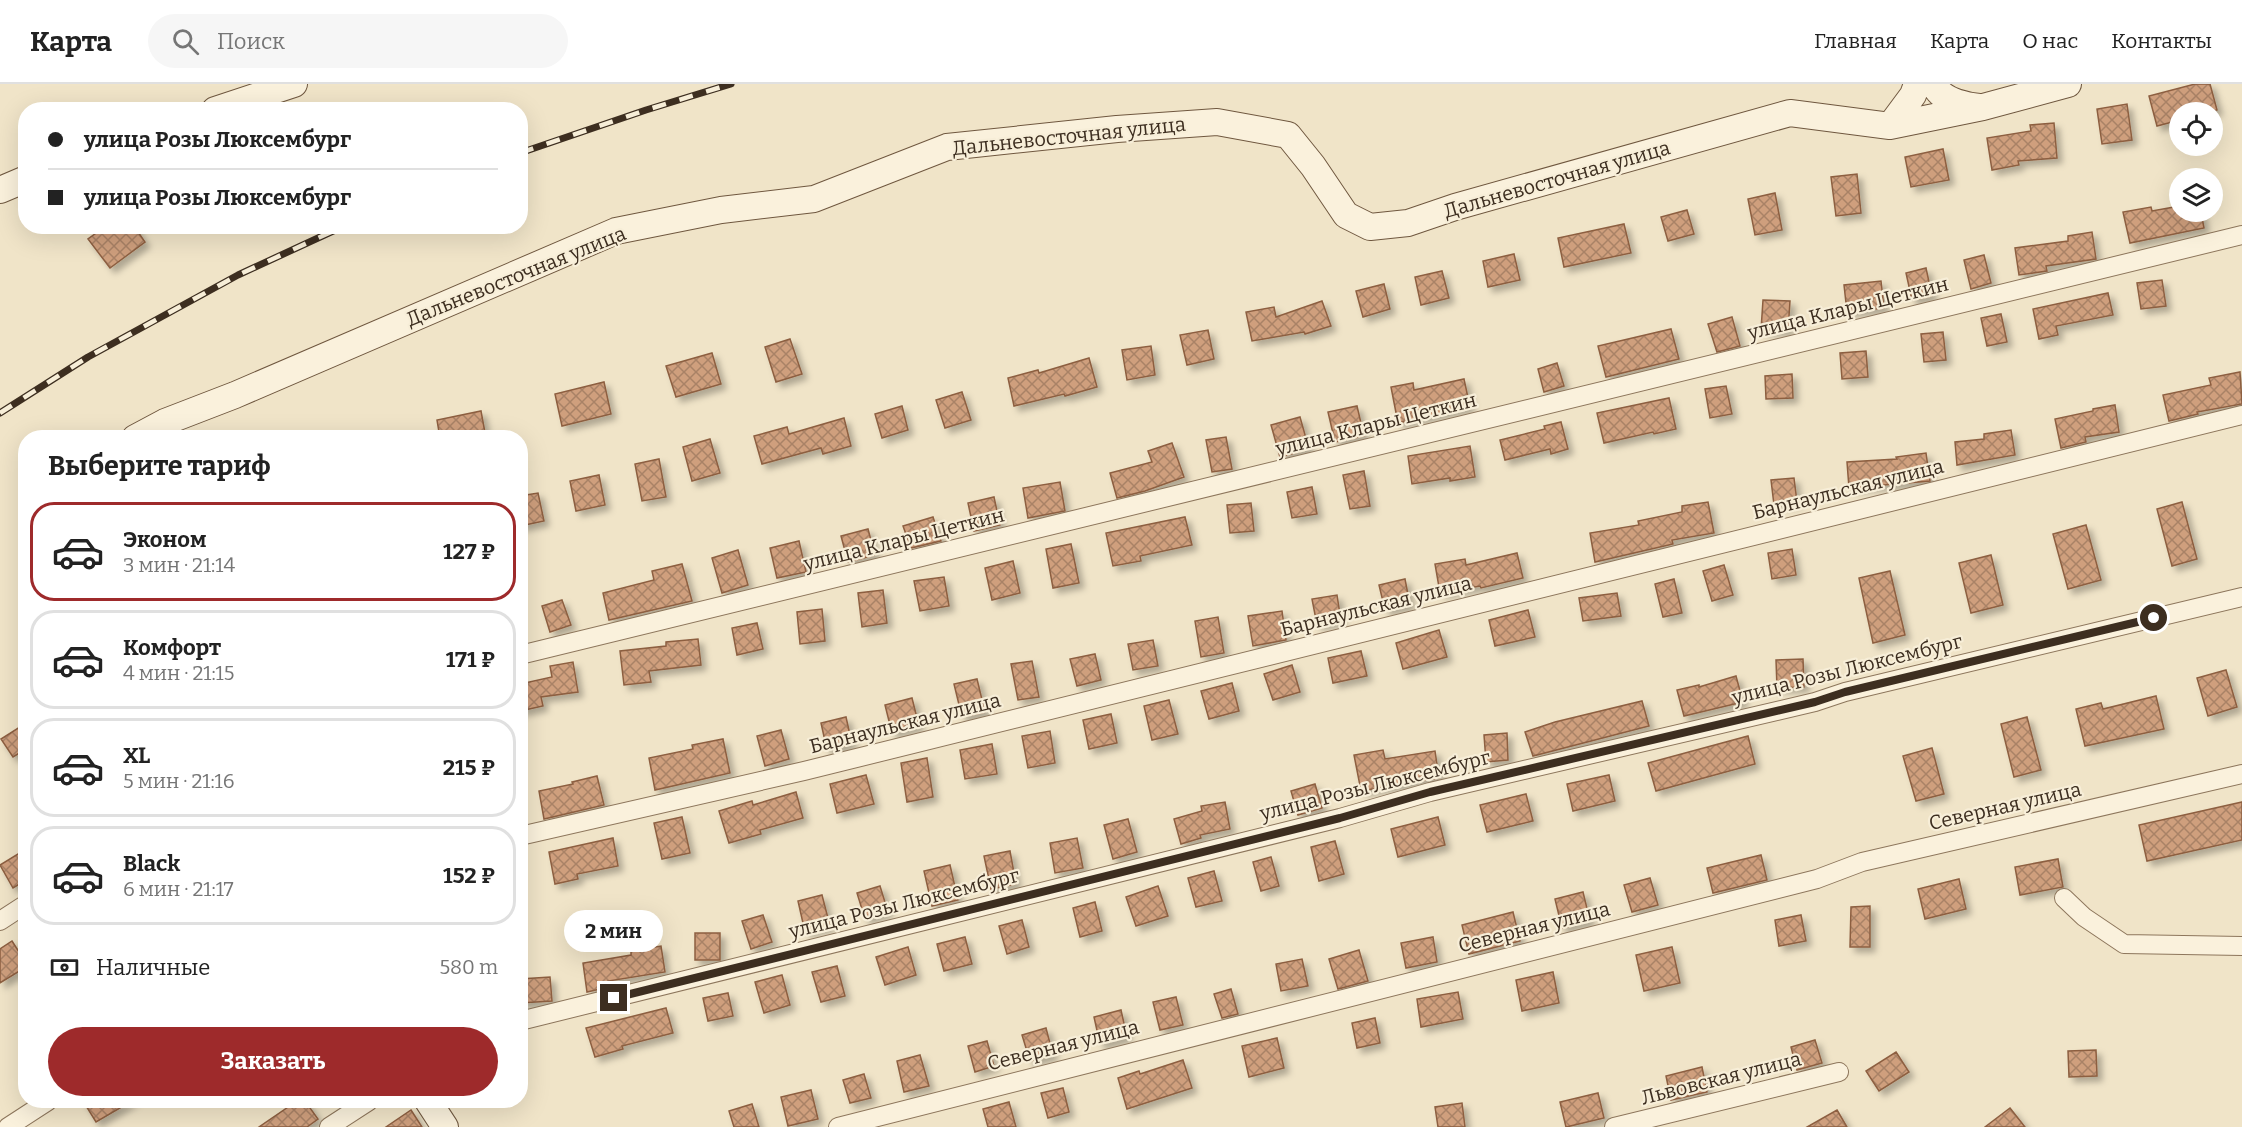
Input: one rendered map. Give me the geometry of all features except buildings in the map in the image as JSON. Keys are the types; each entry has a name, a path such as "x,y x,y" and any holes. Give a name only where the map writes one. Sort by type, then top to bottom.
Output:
{"street":[{"path":"239,102 294,84"},
{"path":"1890,126 1913,95 1917,84"},
{"name":"Дальневосточная улица","path":"1934,84 1937,91 1960,104 1983,107"},
{"name":"Дальневосточная улица","path":"150,430 616,231 721,210 814,199 947,147 1117,129 1217,122 1288,135 1313,166 1346,215 1370,227 1408,223 1455,207 1790,113 1890,126 1983,107 2068,84"},
{"path":"0,190 18,182"},
{"name":"улица Клары Цеткин","path":"528,654 2242,235"},
{"name":"Барнаульская улица","path":"528,834 816,769 2242,415"},
{"name":"улица Розы Люксембург","path":"528,1019 1340,818 1430,792 1815,702 1845,692 2242,597"},
{"name":"Северная улица","path":"838,1127 1816,879 1862,862 2242,774"},
{"path":"2064,898 2084,917 2124,944 2242,946"},
{"path":"0,921 18,909"},
{"name":"Львовская улица","path":"1614,1127 1839,1072"},
{"path":"8,1127 37,1108"},
{"path":"329,1127 358,1108"},
{"path":"433,1108 445,1127"}],"railway":[{"path":"528,150 731,84"},
{"path":"0,413 88,357 238,275 327,234"}],"route":[{"path":"614,998 1340,818 1430,792 1815,702 1845,692 2154,618"}]}
